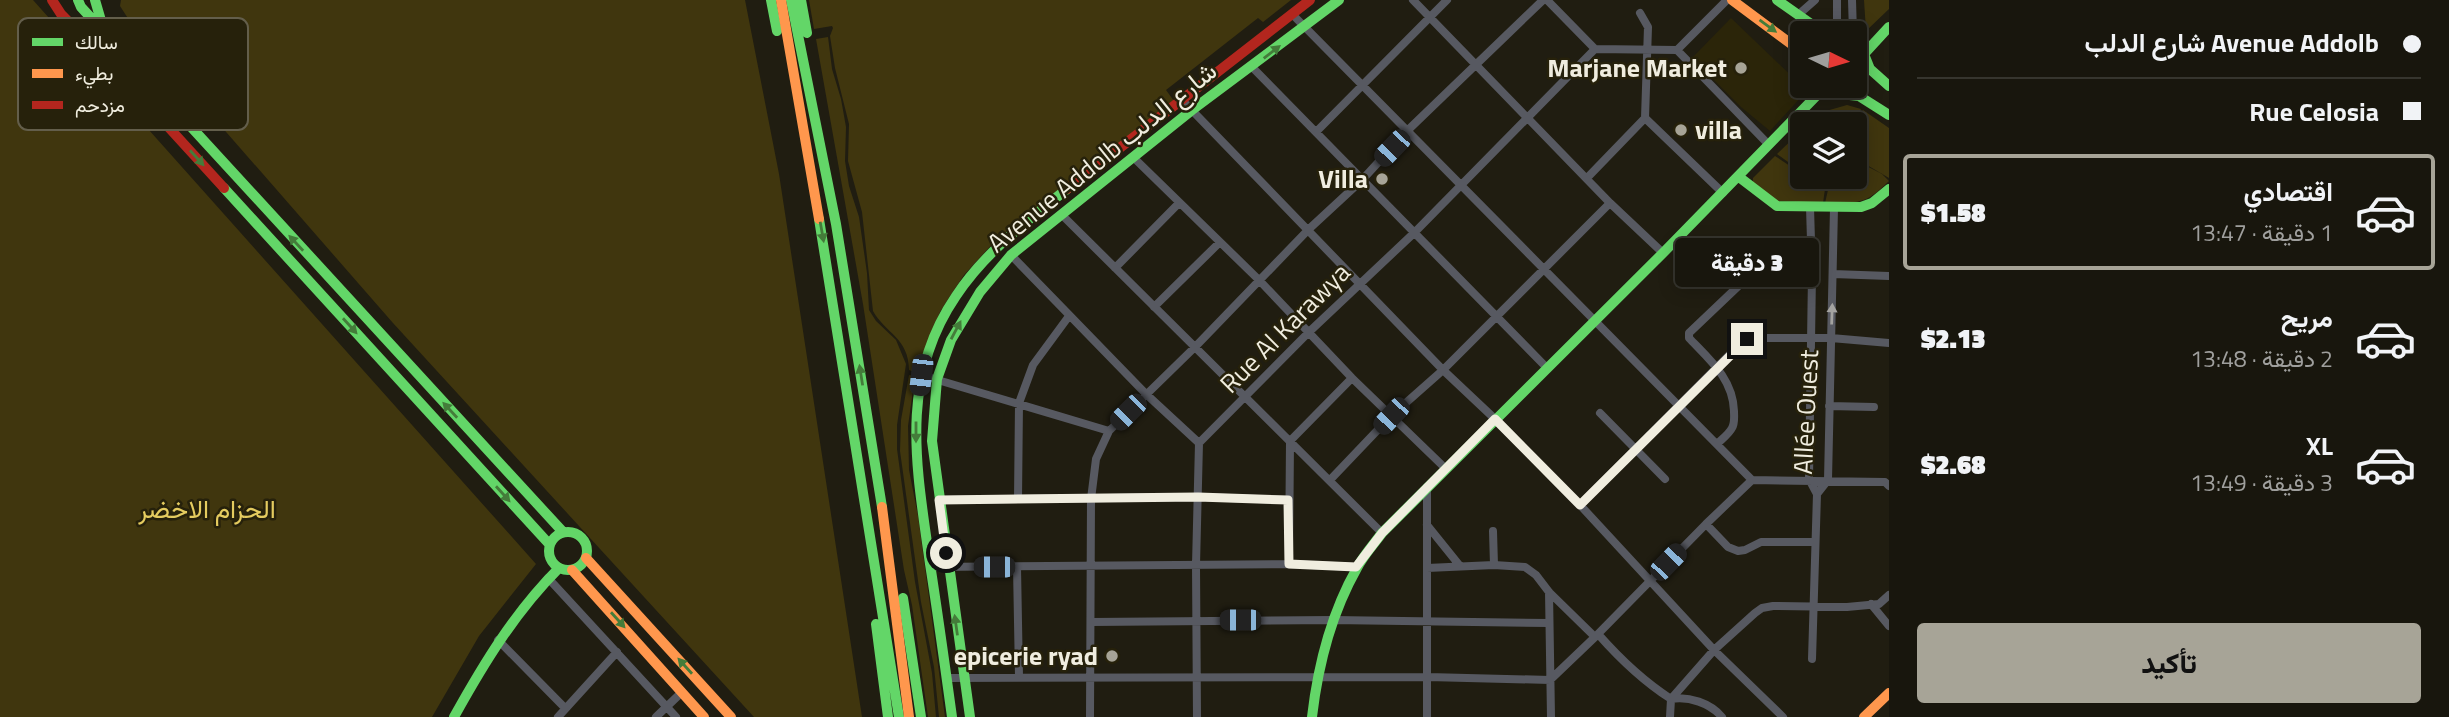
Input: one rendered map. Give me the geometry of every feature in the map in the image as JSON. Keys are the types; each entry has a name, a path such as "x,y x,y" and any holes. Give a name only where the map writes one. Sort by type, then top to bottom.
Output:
{"main road":[{"path":"52,0 77,16 82,3"},
{"path":"95,0 99,18"},
{"path":"771,0 795,118 809,165"},
{"path":"781,0 839,334 899,717"},
{"path":"791,0 852,319 879,491 909,717"},
{"path":"801,0 820,110 824,163"},
{"name":"Avenue Addolb شارع الدلب","path":"952,717 919,490 916,413 921,375 928,353 952,302 986,257 1011,233 1310,0"},
{"name":"Avenue Addolb شارع الدلب","path":"970,717 932,441 937,379 951,340 967,310 1011,256 1192,110 1339,0"},
{"path":"1730,0 1790,43"},
{"path":"1777,0 1807,21"},
{"path":"82,3 93,18"},
{"path":"1867,58 1889,27"},
{"path":"1867,60 1889,86"},
{"path":"1312,717 1317,677 1333,620 1356,567 1382,533 1444,468 1739,177 1813,98"},
{"path":"1864,98 1889,115"},
{"path":"173,130 550,545"},
{"path":"194,130 563,532"},
{"path":"1739,177 1772,203 1782,206 1861,207 1872,203 1889,189"},
{"path":"863,491 863,522 888,717"},
{"path":"879,491 892,533 921,717"},
{"path":"570,531 581,537 587,547 586,558 572,570 559,568 550,558 552,539 563,532 570,531"},
{"path":"586,558 731,717"},
{"path":"454,717 498,640 526,603 559,568"},
{"path":"572,570 705,717"},
{"path":"1864,717 1889,693"}],"street":[{"path":"1413,0 1610,203 1663,253"},
{"path":"1316,132 1447,0"},
{"path":"1090,717 1091,499 1096,459 1109,431 1196,346 1308,229 1362,180 1407,131 1545,0 1595,49 1648,51 1677,50 1730,0"},
{"path":"1798,15 1815,0"},
{"path":"1837,0 1837,21"},
{"path":"1852,0 1853,21"},
{"path":"1587,178 1645,118 1647,27 1640,13"},
{"path":"1292,14 1752,480"},
{"name":"Rue Al Karawya","path":"1199,443 1309,332 1414,233 1595,49"},
{"path":"1677,50 1769,145"},
{"path":"1252,67 1547,368"},
{"path":"1182,100 1443,370 1580,505 1714,650 1783,717"},
{"path":"1645,118 1723,193"},
{"path":"1134,158 1259,280 1444,468"},
{"path":"1115,268 1179,203"},
{"path":"1330,480 1391,416 1443,370 1610,203"},
{"name":"Allée Ouest","path":"1810,207 1812,274 1809,479 1817,495 1828,480 1833,208"},
{"path":"1063,216 1382,533"},
{"path":"1154,307 1219,243"},
{"path":"1011,256 1146,394 1199,443 1196,565 1197,717"},
{"path":"1717,444 1731,431 1734,422 1734,402 1730,386 1718,368 1689,338 1689,333 1751,274 1812,274"},
{"path":"1833,274 1889,276"},
{"path":"1018,499 1019,402 1033,365 1069,316"},
{"path":"1580,505 1747,339 1831,338 1889,343"},
{"path":"921,375 1019,402 1109,431"},
{"path":"1289,564 1290,441 1352,377"},
{"path":"1829,406 1874,407"},
{"path":"1600,413 1665,479"},
{"path":"946,678 1428,677 1550,680 1752,480 1888,482"},
{"path":"1427,486 1427,717"},
{"path":"1812,659 1817,495"},
{"path":"939,500 1198,497 1288,500"},
{"path":"1706,524 1728,547 1738,551 1761,542 1815,542"},
{"path":"1427,525 1460,566"},
{"path":"1493,531 1494,565"},
{"path":"931,567 1289,564 1356,567"},
{"path":"1427,568 1525,566 1644,681 1671,699 1691,700 1722,717"},
{"path":"1017,567 1019,677"},
{"path":"548,578 676,717"},
{"path":"1549,592 1550,717"},
{"path":"1670,717 1671,699 1714,650 1762,608 1879,604 1889,595"},
{"path":"1871,604 1889,626"},
{"path":"1091,622 1333,620 1549,623"},
{"path":"498,640 565,708"},
{"path":"558,717 617,652"},
{"path":"656,717 682,692"}],"shaded area":[{"name":"Marjane Market","path":"1731,18 1790,75 1790,98 1800,98 1770,131 1741,107 1692,58"}],"green space":[{"name":"الحزام الاخضر","path":"0,0 33,0 49,18 18,18 18,130 149,130 536,564 479,636 432,717 0,717"},
{"path":"121,0 745,0 779,174 862,717 754,717 393,323 224,130 248,130 248,18 128,18 120,6"},
{"path":"809,0 1291,0 1263,22 1258,18 1166,90 1174,101 995,241 964,275 940,312 917,373 909,370 908,359 901,343 873,311 862,212 848,161 849,124 830,36 833,28 814,29"},
{"path":"1864,0 1889,0 1889,9 1867,30"},
{"path":"828,37 832,69 846,127 845,161 849,186 859,217 869,310 876,321 896,340 906,364 897,425 897,449 915,582 932,673 936,717 928,717 863,304 816,39"},
{"path":"1847,105 1861,109 1859,112 1826,111"},
{"path":"1867,113 1889,128 1889,178 1867,165"},
{"path":"1790,142 1790,163 1777,154"},
{"path":"1775,156 1790,166 1790,189 1825,189 1823,203 1777,201 1753,182 1753,178"},
{"path":"1867,166 1889,181 1867,199 1825,203 1828,189 1867,189"},
{"path":"909,375 915,376 908,426 909,470 918,516 945,717 939,717 934,667 921,602 900,451 901,420"}],"traffic: fast":[{"path":"78,0 91,18"},
{"path":"95,0 100,18"},
{"path":"771,0 777,31"},
{"path":"791,0 836,224 882,507"},
{"path":"801,0 807,33"},
{"path":"970,717 932,441 937,379 951,340 980,292 1011,255 1192,110 1339,0"},
{"path":"1777,0 1807,21"},
{"path":"1867,51 1889,27"},
{"path":"1867,62 1870,69 1889,86"},
{"path":"1312,717 1322,659 1340,603 1359,564 1382,533 1814,98"},
{"path":"1862,98 1889,115"},
{"path":"194,130 563,532"},
{"path":"1739,177 1777,206 1861,207 1872,203 1889,189"},
{"path":"224,188 550,545"},
{"path":"952,717 917,460 916,426 926,360 938,328 967,280 1007,238 1067,189"},
{"path":"819,219 899,717"},
{"path":"568,532 582,537 587,551 582,565 568,570 554,565 549,551 554,537 568,532"},
{"path":"454,717 501,639 528,602 559,568"},
{"path":"903,598 921,717"},
{"path":"876,624 888,717"}],"traffic: slow":[{"path":"781,0 819,219"},
{"path":"1732,0 1790,43"},
{"path":"882,507 909,717"},
{"path":"586,558 731,717"},
{"path":"572,570 704,717"},
{"path":"1864,717 1889,693"}],"traffic: jam":[{"path":"52,0 65,18"},
{"path":"1067,189 1310,0"},
{"path":"171,130 224,188"}],"place":[{"name":"Marjane Market","path":"1741,68"},
{"name":"villa","path":"1681,130"},
{"name":"Villa","path":"1382,179"},
{"name":"epicerie ryad","path":"1112,656"}],"route":[{"path":"946,553 939,500 1198,497 1288,500 1289,564 1356,567 1382,533 1495,419 1580,505 1747,339"}]}
